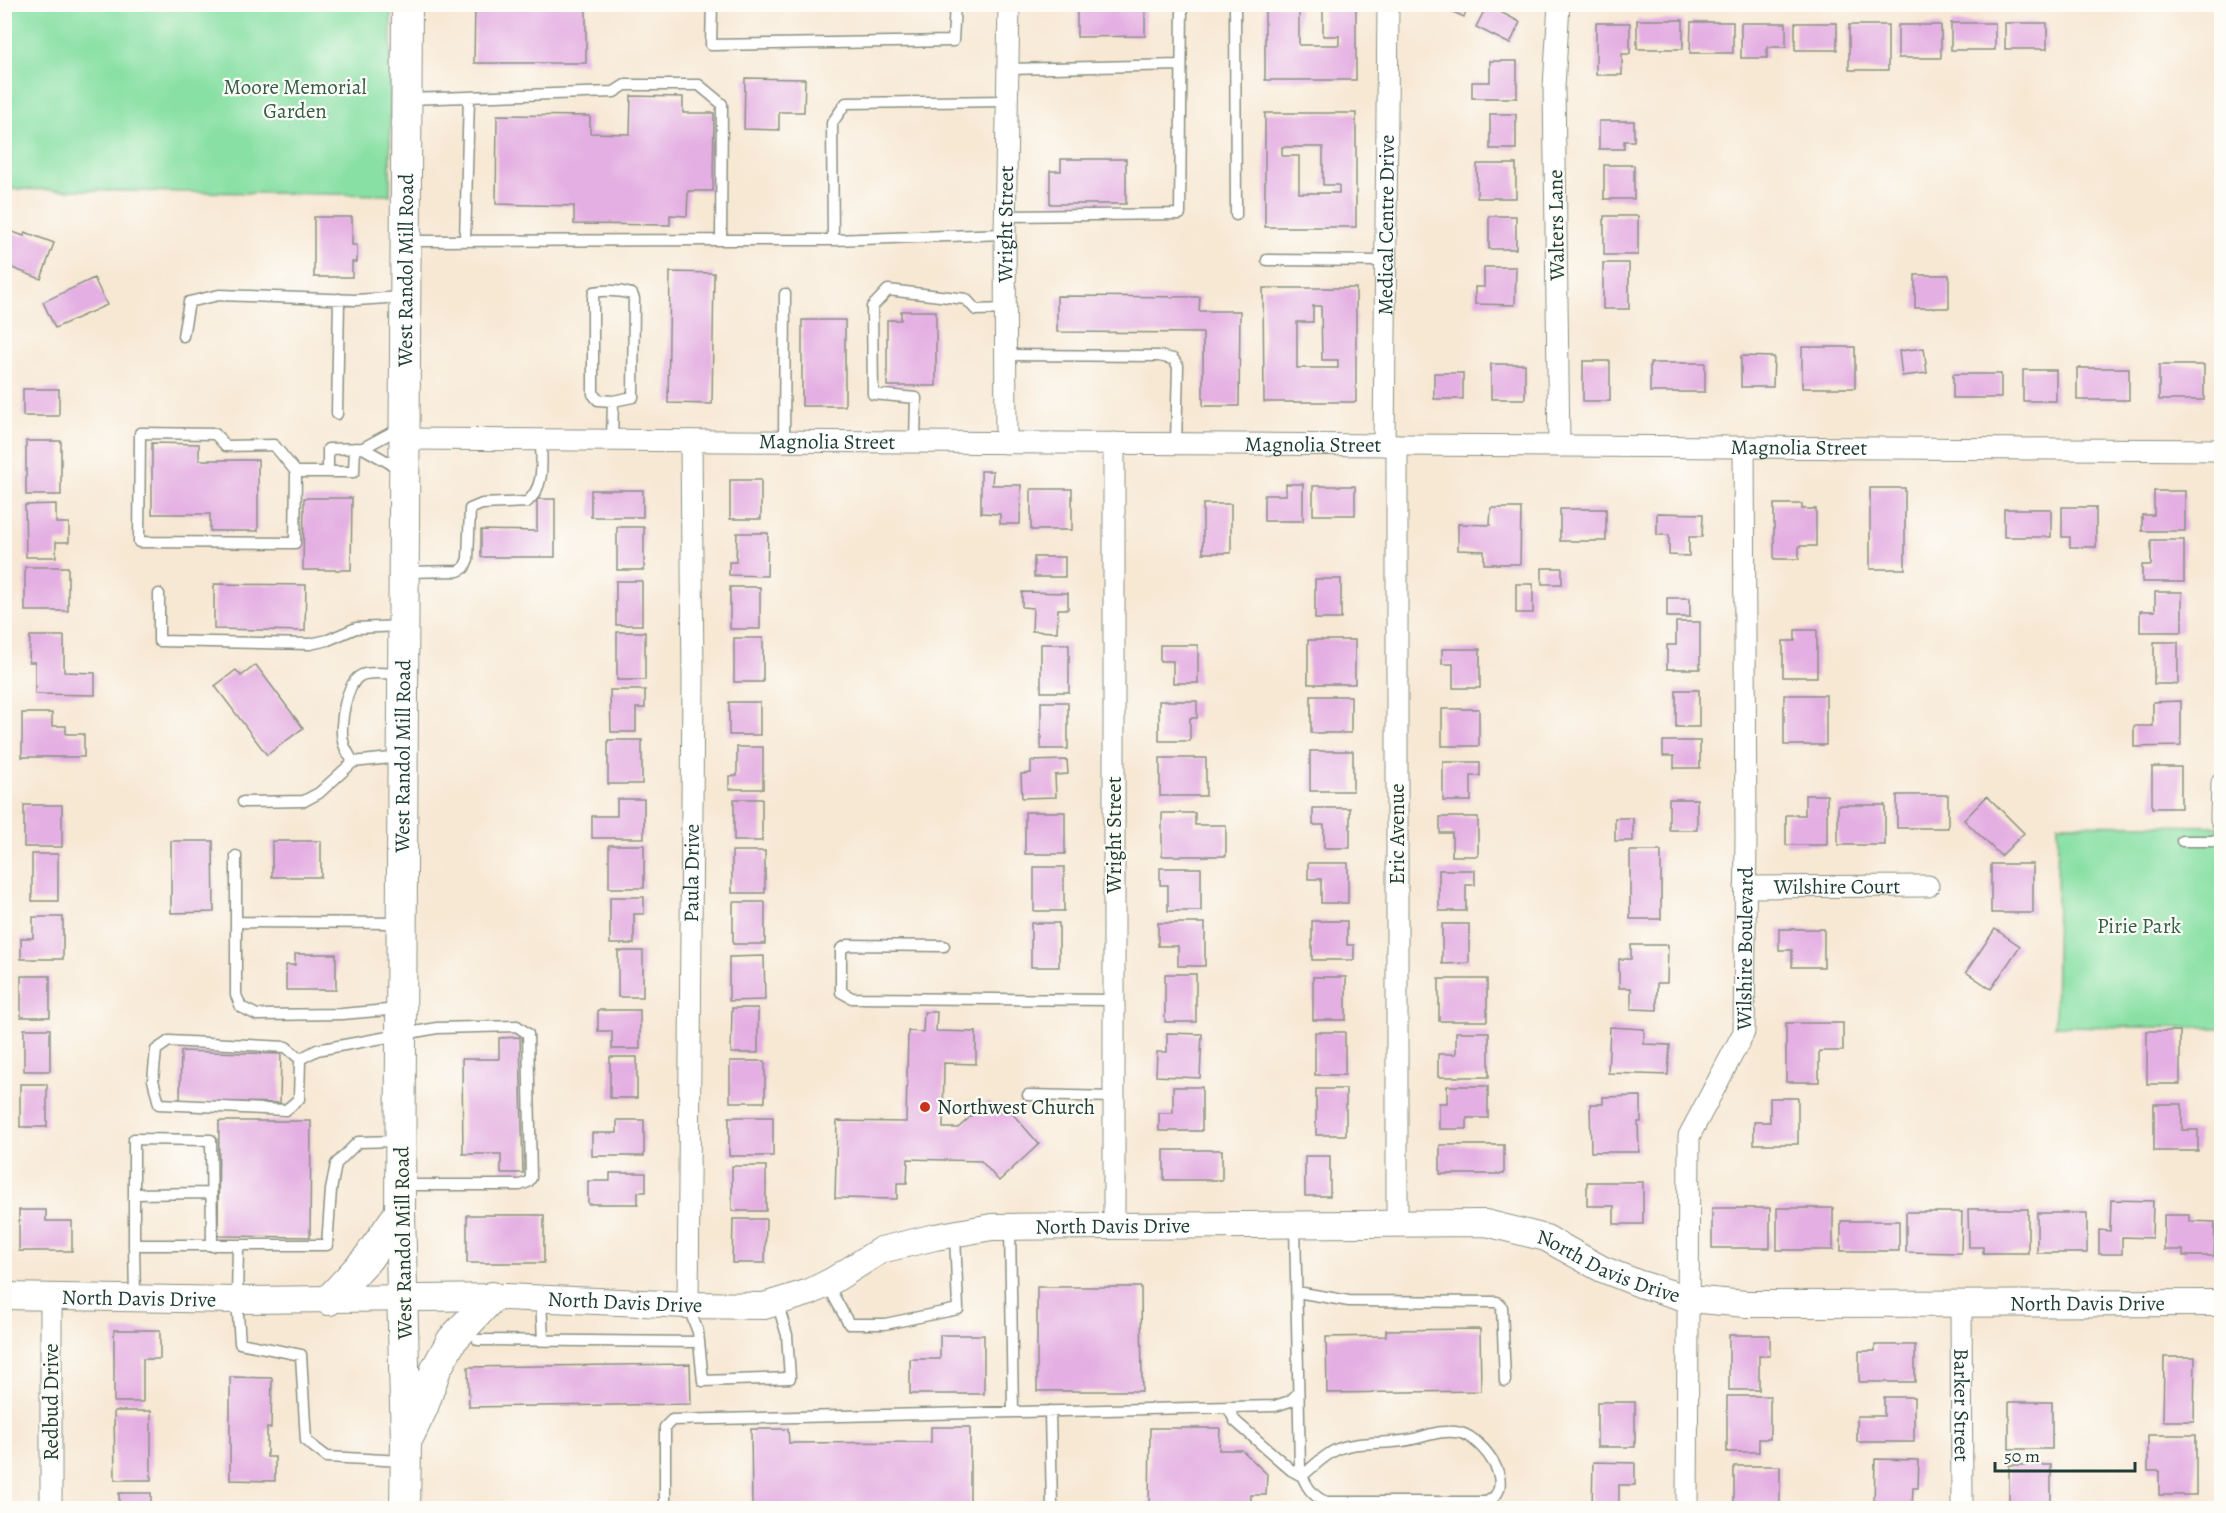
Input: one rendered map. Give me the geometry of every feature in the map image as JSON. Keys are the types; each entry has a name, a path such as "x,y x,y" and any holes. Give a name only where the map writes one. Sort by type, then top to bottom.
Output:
{"main road":[{"name":"West Randol Mill Road","path":"405,1509 406,1451 400,1199 407,4"},
{"path":"329,1300 368,1258 400,1199"},
{"path":"406,1451 436,1369 452,1340 492,1297"}],"street":[{"name":"Wright Street","path":"1006,443 1005,225 1009,4"},
{"name":"Medical Centre Drive","path":"1388,4 1386,261 1391,445"},
{"name":"Walters Lane","path":"1559,4 1554,87 1559,446"},
{"name":"Magnolia Street","path":"405,432 541,440 2222,450"},
{"name":"Paula Drive","path":"688,1305 693,682 691,441"},
{"name":"Wright Street","path":"1113,443 1114,1226"},
{"name":"Eric Avenue","path":"1391,445 1397,1223"},
{"name":"Wilshire Boulevard","path":"1687,1509 1689,1136 1744,1032 1744,447"},
{"path":"2221,819 2222,783"},
{"name":"Wilshire Court","path":"1745,887 1929,886"},
{"name":"North Davis Drive","path":"4,1296 51,1295 237,1300 492,1297 764,1306 810,1292 827,1284 881,1250 992,1227 1486,1223 1546,1238 1602,1269 1689,1299 1746,1304 2222,1303"},
{"name":"Redbud Drive","path":"51,1295 51,1509"},
{"name":"Barker Street","path":"1961,1303 1962,1509"}],"lane":[{"path":"712,4 711,45 954,41 955,4"},
{"path":"406,241 833,240 1005,225 1180,214 1182,4"},
{"path":"1235,4 1236,215"},
{"path":"1008,69 1180,64"},
{"path":"406,99 614,92 625,85 699,85 722,104 721,240"},
{"path":"465,241 469,98"},
{"path":"833,240 832,123 846,103 1007,101"},
{"path":"1267,260 1386,261"},
{"path":"915,442 916,398 873,394 872,307 888,290 966,299 976,310 1005,309"},
{"path":"600,291 628,292 634,299 633,397 613,401 598,400 593,394 593,298 594,292 600,291"},
{"path":"784,441 785,294"},
{"path":"183,336 189,302 219,295 339,299 405,297"},
{"path":"337,414 339,299"},
{"path":"1005,355 1159,356 1173,359 1178,366 1176,443"},
{"path":"612,440 613,401"},
{"path":"328,472 328,449 359,448 405,432"},
{"path":"140,433 215,434 226,446 274,445 296,472 295,543 140,542 140,433"},
{"path":"404,572 458,571 464,568 468,559 470,508 482,504 527,502 542,480 541,440"},
{"path":"359,448 405,472"},
{"path":"296,472 354,472 359,448"},
{"path":"159,594 159,641 310,644 328,640 356,628 404,626"},
{"path":"353,762 343,742 341,724 346,700 356,678 363,674 404,674"},
{"path":"243,802 304,801 319,793 353,762 403,756"},
{"path":"2182,841 2220,841 2221,819"},
{"path":"236,856 236,994 245,1011 257,1015 342,1014 437,1028 517,1026 528,1034 532,1171 528,1182 520,1185 400,1199"},
{"path":"236,922 403,923"},
{"path":"944,946 848,945 841,949 841,992 852,998 1114,1000"},
{"path":"300,1059 318,1050 402,1022"},
{"path":"169,1041 286,1047 300,1059 299,1098 286,1110 159,1104 153,1080 156,1050 169,1041"},
{"path":"1028,1095 1114,1097"},
{"path":"135,1298 134,1139 211,1140 212,1246"},
{"path":"135,1245 327,1245 331,1190 336,1164 358,1142 402,1140"},
{"path":"135,1194 211,1193"},
{"path":"1295,1224 1300,1468 1302,1476 1311,1492 1326,1502 1486,1502 1497,1496 1499,1490 1497,1466 1473,1440 1459,1433 1433,1432 1412,1440 1347,1446 1329,1454 1302,1476"},
{"path":"1010,1227 1013,1412"},
{"path":"827,1284 849,1324 885,1324 958,1309 955,1233"},
{"path":"238,1246 237,1300 240,1344 301,1355 306,1441 327,1457 406,1451"},
{"path":"1296,1292 1349,1301 1497,1302 1502,1307 1505,1381"},
{"path":"541,1299 543,1340"},
{"path":"688,1305 698,1332 703,1381 790,1378 787,1335 777,1302"},
{"path":"478,1340 699,1342"},
{"path":"665,1509 664,1427 672,1420 1275,1406 1290,1401 1298,1393"},
{"path":"1228,1407 1235,1421 1291,1470 1302,1476"},
{"path":"1050,1411 1052,1509"}],"green space":[{"name":"Moore Memorial Garden","path":"5,4 391,5 390,195 5,189"},
{"name":"Pirie Park","path":"2058,824 2221,826 2221,1028 2055,1026"}],"building":[{"path":"475,4 586,4 586,63 474,63"},
{"path":"1077,4 1145,4 1145,36 1077,37"},
{"path":"1265,4 1299,7 1299,45 1339,45 1339,36 1323,36 1323,4 1356,4 1356,80 1265,80"},
{"path":"1436,4 1469,4 1464,17"},
{"path":"1487,5 1520,22 1510,44 1476,27"},
{"path":"1637,20 1683,20 1683,49 1637,49"},
{"path":"1691,22 1733,22 1733,53 1690,53"},
{"path":"1596,23 1630,23 1630,54 1622,54 1622,75 1596,75"},
{"path":"1741,23 1786,23 1786,47 1767,47 1767,58 1741,58"},
{"path":"1795,23 1837,23 1837,50 1795,50"},
{"path":"1951,23 1995,23 1995,50 1951,50"},
{"path":"2005,23 2047,23 2047,49 2005,49"},
{"path":"1849,25 1888,25 1888,70 1849,70"},
{"path":"1898,25 1941,25 1941,58 1898,58"},
{"path":"1490,61 1517,61 1517,98 1472,98 1472,82 1490,82"},
{"path":"745,78 805,79 804,112 779,112 779,130 744,129"},
{"path":"631,96 683,97 683,113 714,113 713,191 688,191 687,216 670,215 670,225 574,224 574,206 496,204 497,115 590,116 590,133 630,134"},
{"path":"1265,113 1356,113 1356,227 1265,227","holes":["1282,147 1323,147 1323,185 1339,185 1339,193 1299,193 1299,156 1282,156"]},
{"path":"1490,114 1516,114 1516,149 1490,149"},
{"path":"1599,121 1634,121 1634,141 1624,141 1624,149 1599,149"},
{"path":"1061,159 1126,159 1126,204 1050,204 1050,171 1061,171"},
{"path":"1477,164 1516,164 1516,198 1477,198"},
{"path":"1604,165 1634,165 1634,199 1604,199"},
{"path":"1489,216 1516,216 1516,249 1489,249"},
{"path":"1604,216 1638,216 1638,255 1604,255"},
{"path":"314,217 352,217 352,245 357,245 357,262 352,262 352,277 314,277"},
{"path":"4,229 24,236 25,232 54,243 41,279 4,265"},
{"path":"1603,263 1629,263 1629,309 1603,309"},
{"path":"1484,267 1516,267 1515,305 1475,304 1475,287 1484,287"},
{"path":"670,272 714,273 712,404 668,403"},
{"path":"1915,275 1949,275 1949,308 1915,308"},
{"path":"94,278 107,305 55,328 43,302"},
{"path":"1263,288 1356,288 1356,402 1264,402","holes":["1313,306 1321,306 1322,360 1338,360 1338,368 1297,368 1297,322 1313,322"]},
{"path":"1057,296 1200,297 1199,311 1240,311 1239,406 1203,406 1203,333 1057,332"},
{"path":"901,311 936,311 936,386 887,386 887,320 901,320"},
{"path":"802,320 845,320 845,406 802,406"},
{"path":"2219,340 2222,340 2222,399 2219,399"},
{"path":"1802,347 1855,347 1855,388 1802,388"},
{"path":"1924,348 1927,373 1902,376 1899,351"},
{"path":"1741,356 1774,357 1773,387 1741,387"},
{"path":"1583,361 1610,361 1610,401 1583,401"},
{"path":"1650,363 1705,363 1705,392 1650,392"},
{"path":"1491,364 1525,364 1525,399 1491,399"},
{"path":"2159,365 2204,365 2204,400 2159,400"},
{"path":"2077,368 2129,368 2129,400 2077,400"},
{"path":"2023,370 2056,370 2056,401 2023,401"},
{"path":"1434,373 1463,373 1463,399 1434,399"},
{"path":"1953,374 2001,374 2001,398 1953,398"},
{"path":"23,389 59,389 59,416 23,416"},
{"path":"26,441 61,441 61,495 26,495"},
{"path":"152,443 199,444 199,460 258,460 258,531 210,531 210,514 152,514"},
{"path":"981,471 993,471 992,485 1021,485 1020,524 1000,524 1000,514 981,513"},
{"path":"730,480 761,480 761,519 730,519"},
{"path":"1286,484 1303,484 1303,521 1264,521 1264,495 1286,495"},
{"path":"1313,486 1355,486 1355,515 1313,515"},
{"path":"1870,488 1905,488 1905,569 1870,569"},
{"path":"1031,489 1072,489 1072,530 1031,530"},
{"path":"591,490 643,490 643,517 591,517"},
{"path":"2154,491 2185,491 2185,531 2142,531 2142,515 2154,515"},
{"path":"304,498 352,498 351,570 303,570"},
{"path":"537,499 555,499 555,557 481,557 481,530 537,531"},
{"path":"56,504 56,523 69,523 69,542 56,542 56,557 26,557 25,505"},
{"path":"1203,504 1231,504 1231,553 1203,553"},
{"path":"1774,504 1802,504 1802,509 1816,509 1816,546 1799,546 1799,559 1774,559"},
{"path":"2062,507 2096,507 2096,547 2070,547 2070,537 2062,537"},
{"path":"1491,508 1521,508 1520,564 1484,564 1484,551 1458,550 1458,524 1490,525"},
{"path":"1560,509 1606,509 1606,541 1560,541"},
{"path":"2004,509 2051,509 2051,537 2004,537"},
{"path":"1657,513 1703,514 1702,537 1689,537 1689,556 1669,555 1669,535 1657,535"},
{"path":"617,527 644,527 644,570 617,570"},
{"path":"737,533 768,533 767,576 729,575 729,562 736,562"},
{"path":"2151,540 2184,540 2184,582 2142,582 2142,565 2151,565"},
{"path":"1034,557 1065,557 1065,577 1034,577"},
{"path":"25,567 68,567 68,611 25,611"},
{"path":"1542,568 1562,568 1562,584 1542,584"},
{"path":"1315,579 1341,579 1341,619 1315,619"},
{"path":"616,581 642,581 642,625 616,625"},
{"path":"214,584 306,585 305,631 214,629"},
{"path":"1516,584 1533,584 1533,613 1516,613"},
{"path":"730,587 760,587 760,629 730,629"},
{"path":"1022,592 1068,593 1068,609 1058,609 1057,632 1032,631 1033,608 1022,607"},
{"path":"2155,592 2182,592 2182,632 2140,632 2140,611 2155,611"},
{"path":"1667,598 1690,598 1690,617 1667,617"},
{"path":"1676,622 1700,622 1700,669 1667,669 1667,645 1676,645"},
{"path":"1795,630 1817,630 1817,677 1783,677 1783,641 1795,641"},
{"path":"617,632 645,632 645,680 617,680"},
{"path":"30,636 64,636 64,672 95,673 95,695 35,694 35,662 29,662"},
{"path":"734,638 763,638 763,682 734,682"},
{"path":"1308,640 1355,640 1355,684 1308,684"},
{"path":"2154,642 2178,642 2178,684 2154,684"},
{"path":"1041,644 1069,644 1069,692 1041,692"},
{"path":"1160,645 1198,645 1198,683 1173,683 1173,661 1160,661"},
{"path":"1442,649 1480,649 1480,688 1453,688 1453,664 1442,664"},
{"path":"256,665 303,728 267,755 215,686 236,670 241,676"},
{"path":"610,690 645,690 645,708 636,708 636,732 611,732"},
{"path":"1676,690 1699,690 1699,727 1676,727"},
{"path":"1784,695 1826,695 1826,745 1784,745"},
{"path":"1311,696 1351,696 1351,733 1311,733"},
{"path":"1159,701 1197,701 1197,718 1190,718 1190,741 1159,741"},
{"path":"2181,701 2181,746 2134,747 2134,726 2153,726 2153,702"},
{"path":"729,702 760,702 760,735 729,735"},
{"path":"1041,702 1068,702 1068,749 1041,749"},
{"path":"1442,709 1479,709 1479,746 1442,746"},
{"path":"22,713 52,713 52,726 66,726 66,734 84,734 84,757 22,757"},
{"path":"608,740 642,740 642,784 608,784"},
{"path":"1663,741 1700,741 1700,768 1674,768 1674,756 1663,756"},
{"path":"737,747 763,747 763,789 729,789 729,776 737,776"},
{"path":"1310,751 1353,751 1353,791 1310,791"},
{"path":"1160,758 1206,758 1206,796 1160,796"},
{"path":"1067,760 1068,774 1055,775 1056,797 1022,798 1021,774 1031,773 1031,761"},
{"path":"1443,762 1480,762 1480,776 1471,776 1471,801 1443,801"},
{"path":"2152,767 2181,767 2181,808 2152,808"},
{"path":"1805,795 1827,795 1827,845 1786,845 1786,815 1805,815"},
{"path":"1897,795 1948,795 1948,828 1897,828"},
{"path":"1987,796 2024,833 2001,856 1964,820"},
{"path":"617,799 644,799 644,838 592,838 592,816 617,816"},
{"path":"734,799 762,799 762,841 734,841"},
{"path":"1669,799 1697,799 1697,830 1669,830"},
{"path":"24,805 62,805 62,847 24,847"},
{"path":"1838,805 1885,805 1885,845 1838,845"},
{"path":"1313,808 1350,808 1350,848 1324,848 1324,825 1313,825"},
{"path":"1025,812 1065,812 1065,854 1025,854"},
{"path":"1162,813 1195,813 1195,825 1226,825 1226,856 1162,856"},
{"path":"1440,817 1478,817 1478,856 1452,856 1452,833 1440,833"},
{"path":"1615,818 1633,818 1633,841 1615,841"},
{"path":"171,841 213,841 214,912 171,913"},
{"path":"272,841 321,841 321,877 272,877"},
{"path":"609,845 644,845 644,888 609,888"},
{"path":"732,851 765,851 765,893 732,893"},
{"path":"1630,851 1661,851 1661,919 1630,919"},
{"path":"32,854 58,854 58,901 32,901"},
{"path":"1308,863 1348,863 1348,903 1321,903 1321,879 1308,879"},
{"path":"1991,864 2033,864 2033,913 1991,913"},
{"path":"1034,867 1064,867 1064,911 1034,911"},
{"path":"1160,868 1201,868 1201,911 1168,911 1168,885 1160,885"},
{"path":"1439,870 1475,870 1475,885 1466,885 1466,911 1439,911"},
{"path":"610,897 644,897 644,914 634,914 634,944 610,944"},
{"path":"733,902 765,902 765,944 733,944"},
{"path":"33,917 63,917 63,959 21,959 21,938 33,938"},
{"path":"1312,921 1347,921 1347,945 1354,945 1354,960 1312,960"},
{"path":"1031,923 1059,923 1059,967 1031,967"},
{"path":"1158,923 1205,923 1205,966 1178,966 1178,946 1158,946"},
{"path":"1442,924 1469,924 1469,963 1442,964"},
{"path":"1779,929 1824,929 1824,967 1792,967 1792,950 1779,950"},
{"path":"1995,929 2020,946 1991,989 1966,972"},
{"path":"1631,945 1668,945 1667,983 1657,983 1657,1010 1631,1009 1631,988 1619,988 1619,959 1631,959"},
{"path":"618,951 643,951 643,997 618,997"},
{"path":"295,954 336,954 336,990 286,990 286,965 295,965"},
{"path":"764,956 765,1000 729,1001 729,957"},
{"path":"1165,974 1196,974 1196,1022 1165,1022"},
{"path":"21,976 50,976 50,1017 21,1017"},
{"path":"1313,977 1346,977 1346,1020 1313,1020"},
{"path":"1439,979 1487,979 1487,1021 1439,1021"},
{"path":"732,1008 758,1008 758,1053 731,1053"},
{"path":"598,1010 640,1010 640,1049 612,1049 612,1031 598,1031"},
{"name":"Northwest Church","path":"924,1012 937,1012 936,1031 976,1032 976,1064 944,1063 943,1128 958,1128 988,1101 996,1111 1004,1104 1039,1144 999,1181 981,1161 908,1159 907,1183 897,1183 897,1199 835,1198 837,1121 906,1122 908,1031 923,1032"},
{"path":"1786,1023 1843,1023 1843,1051 1819,1051 1819,1082 1786,1082"},
{"path":"1610,1027 1644,1029 1644,1044 1670,1045 1668,1075 1608,1073"},
{"path":"24,1029 50,1029 50,1071 24,1071"},
{"path":"2147,1031 2180,1031 2180,1084 2147,1084"},
{"path":"1315,1032 1345,1032 1345,1075 1315,1075"},
{"path":"1456,1032 1489,1032 1489,1077 1438,1077 1438,1054 1456,1054"},
{"path":"1167,1033 1202,1034 1200,1078 1156,1076 1157,1052 1167,1052"},
{"path":"520,1037 523,1173 501,1173 501,1154 463,1154 462,1059 499,1059 499,1038"},
{"path":"181,1051 281,1054 280,1103 180,1101"},
{"path":"610,1057 637,1057 637,1098 610,1098"},
{"path":"730,1061 765,1061 765,1102 730,1102"},
{"path":"20,1084 47,1084 47,1127 20,1127"},
{"path":"1447,1086 1488,1086 1488,1118 1467,1118 1467,1129 1439,1129 1439,1103 1447,1103"},
{"path":"1173,1087 1202,1087 1202,1131 1159,1131 1159,1113 1173,1113"},
{"path":"1316,1089 1346,1089 1346,1135 1316,1135"},
{"path":"1641,1096 1641,1122 1638,1122 1639,1152 1591,1152 1590,1104 1603,1104 1603,1097"},
{"path":"1770,1098 1798,1098 1798,1144 1754,1144 1754,1122 1770,1122"},
{"path":"2154,1104 2182,1104 2182,1130 2198,1130 2198,1151 2154,1151"},
{"path":"729,1117 773,1117 773,1156 729,1156"},
{"path":"617,1120 644,1120 644,1156 592,1156 592,1133 617,1133"},
{"path":"219,1121 311,1121 310,1237 218,1236"},
{"path":"1440,1145 1504,1145 1504,1174 1440,1174"},
{"path":"1164,1150 1222,1150 1222,1180 1164,1180"},
{"path":"1305,1156 1330,1156 1330,1196 1305,1196"},
{"path":"732,1166 766,1166 766,1211 732,1211"},
{"path":"610,1173 646,1173 646,1192 638,1192 638,1204 588,1204 588,1181 610,1181"},
{"path":"1587,1182 1643,1182 1643,1224 1614,1224 1614,1206 1587,1206"},
{"path":"2111,1200 2153,1201 2152,1238 2122,1237 2122,1254 2099,1254 2099,1230 2110,1231"},
{"path":"1712,1208 1770,1208 1770,1248 1712,1248"},
{"path":"1777,1208 1833,1208 1833,1250 1777,1250"},
{"path":"1968,1209 2028,1209 2028,1253 1983,1253 1983,1247 1969,1247"},
{"path":"19,1210 46,1210 46,1221 72,1221 72,1251 19,1251"},
{"path":"1906,1212 1962,1212 1961,1253 1906,1252"},
{"path":"2037,1213 2087,1213 2087,1253 2037,1253"},
{"path":"467,1215 544,1215 544,1263 467,1263"},
{"path":"2164,1215 2190,1215 2190,1221 2215,1222 2214,1256 2183,1256 2183,1250 2164,1250"},
{"path":"733,1219 766,1219 765,1263 732,1263"},
{"path":"1841,1221 1899,1221 1899,1251 1841,1251"},
{"path":"1037,1287 1141,1287 1142,1391 1037,1391"},
{"path":"1480,1329 1481,1391 1327,1393 1326,1337 1386,1336 1386,1330"},
{"path":"114,1330 160,1330 160,1359 143,1359 143,1402 114,1402"},
{"path":"940,1335 984,1335 984,1394 910,1394 910,1359 940,1359"},
{"path":"1729,1335 1770,1335 1770,1356 1759,1356 1759,1390 1729,1390"},
{"path":"1875,1345 1915,1345 1915,1382 1859,1382 1859,1351 1875,1351"},
{"path":"2164,1357 2195,1357 2194,1421 2163,1421"},
{"path":"690,1364 691,1404 469,1407 468,1367"},
{"path":"230,1377 272,1378 271,1428 267,1428 267,1457 275,1457 275,1481 230,1480"},
{"path":"1727,1396 1770,1396 1770,1439 1759,1439 1759,1452 1727,1452"},
{"path":"1884,1397 1914,1397 1914,1442 1857,1442 1857,1416 1884,1416"},
{"path":"1597,1402 1635,1402 1635,1447 1597,1447"},
{"path":"2009,1402 2052,1402 2052,1449 2009,1449"},
{"path":"114,1411 151,1411 151,1480 115,1480"},
{"path":"931,1427 970,1427 970,1508 752,1508 751,1429 788,1429 789,1443 931,1442"},
{"path":"1150,1428 1220,1428 1219,1450 1242,1450 1267,1474 1266,1495 1251,1495 1251,1508 1149,1508"},
{"path":"2148,1435 2196,1435 2196,1495 2159,1495 2159,1471 2148,1471"},
{"path":"1875,1459 1919,1460 1918,1488 1913,1488 1912,1508 1874,1508"},
{"path":"1593,1462 1635,1463 1635,1485 1619,1485 1619,1508 1592,1508"},
{"path":"2009,1465 2051,1465 2051,1508 2009,1508"},
{"path":"1734,1466 1780,1466 1780,1508 1734,1508"},
{"path":"119,1493 151,1493 151,1508 119,1508"}],"place":[{"name":"Northwest Church","path":"925,1107"}]}
